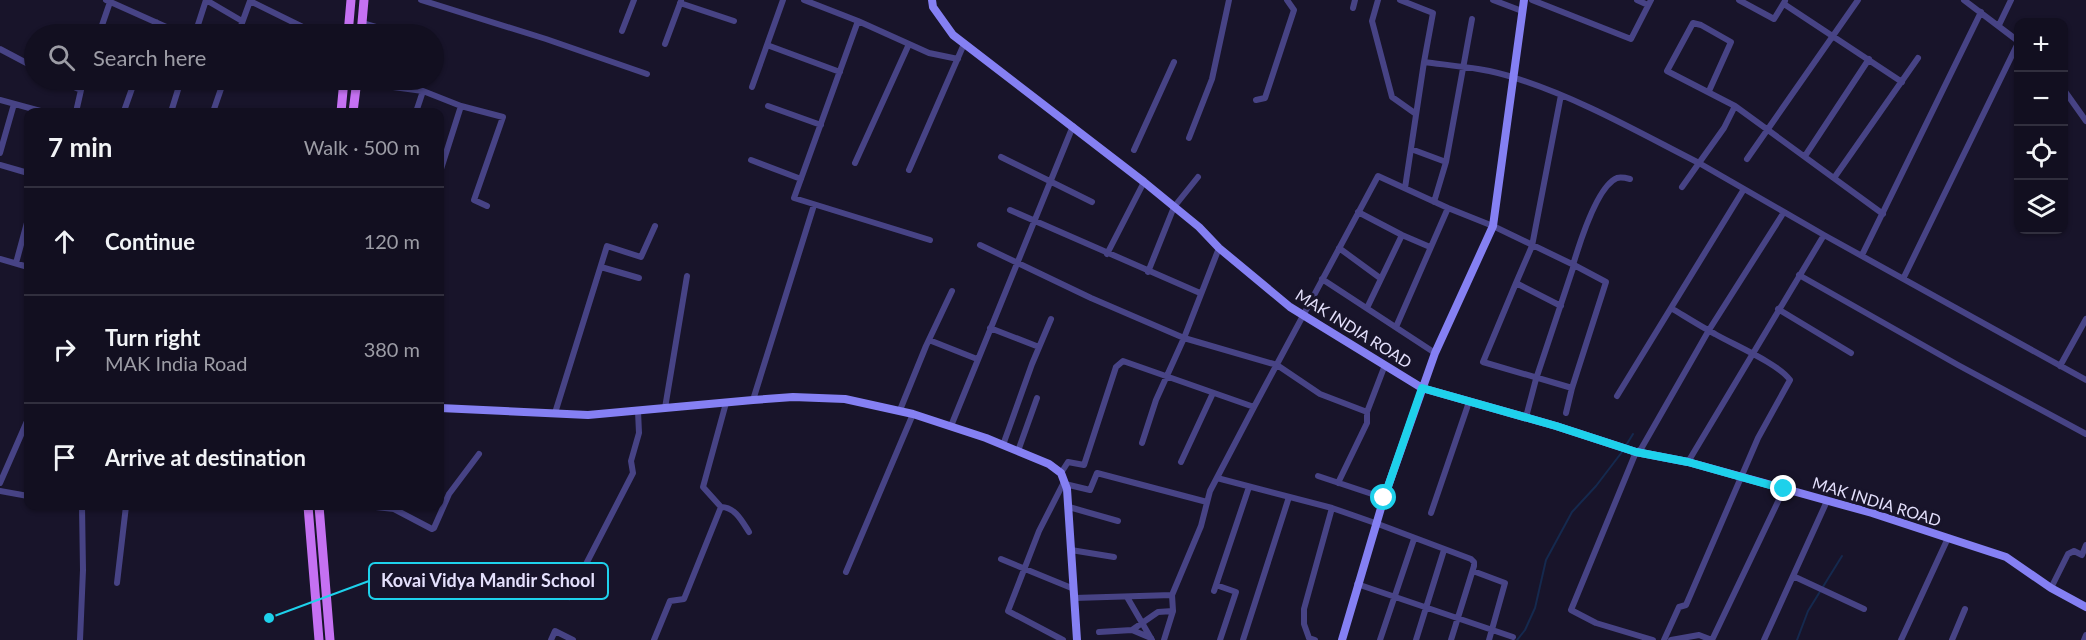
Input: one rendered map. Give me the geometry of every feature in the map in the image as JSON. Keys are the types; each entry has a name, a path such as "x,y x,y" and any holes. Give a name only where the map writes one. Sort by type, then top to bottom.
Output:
{"main road":[{"path":"349,24 351,0"},
{"path":"362,23 364,0"},
{"path":"341,108 343,90"},
{"path":"354,108 356,90"},
{"path":"308,510 319,640"},
{"path":"319,510 330,640"}],"street":[{"path":"198,24 206,0 242,21"},
{"path":"241,24 250,0 297,24"},
{"path":"421,0 546,39 647,74"},
{"path":"622,31 634,0"},
{"path":"753,87 783,0"},
{"path":"804,0 929,53 958,59"},
{"name":"MAK INDIA ROAD","path":"932,0 933,7 953,35 1144,182 1290,307 1422,388 1628,449 1688,462 1827,501 2006,557 2051,588 2086,607"},
{"path":"1189,138 1212,79 1228,0"},
{"path":"1256,100 1265,98 1293,10 1287,0"},
{"path":"1353,8 1355,0"},
{"path":"1378,0 1372,21 1392,97 1416,114"},
{"path":"1400,0 1434,14 1424,62 1405,188"},
{"path":"1493,0 1522,11"},
{"path":"1342,640 1384,498 1435,352 1493,226 1524,0"},
{"path":"1532,0 1631,39 1650,3 1637,0"},
{"path":"1739,0 1774,19 1784,2 1902,82"},
{"path":"1747,159 1858,0"},
{"path":"1964,0 2014,38"},
{"path":"1999,25 2011,0"},
{"path":"102,24 108,1 160,24"},
{"path":"665,44 680,1 734,21"},
{"path":"1862,255 1982,12"},
{"path":"1434,202 1446,162 1472,19"},
{"path":"858,21 795,198 930,240"},
{"path":"1709,91 1731,42 1693,23 1667,71 1736,106 1882,214"},
{"path":"855,163 909,44"},
{"path":"909,170 964,44"},
{"path":"767,45 840,72"},
{"path":"0,49 24,62"},
{"path":"1904,277 2014,52"},
{"path":"1834,178 1918,58"},
{"path":"1805,156 1869,59"},
{"path":"1134,150 1174,62"},
{"path":"1424,62 1514,77 1561,95 1619,122 1904,277 2086,380"},
{"path":"77,108 81,90"},
{"path":"127,108 132,90"},
{"path":"172,108 178,90"},
{"path":"214,108 221,90"},
{"path":"416,90 461,106 503,117 474,200 487,206"},
{"path":"417,108 423,91"},
{"path":"1561,95 1532,246 1483,362 1572,388"},
{"path":"2068,96 2086,121"},
{"path":"0,100 29,108"},
{"path":"0,153 14,104"},
{"path":"444,159 461,106"},
{"path":"768,106 821,126"},
{"path":"1682,187 1724,128 1736,106"},
{"path":"951,426 1073,126"},
{"path":"1411,149 1446,162"},
{"path":"1001,157 1092,202"},
{"path":"751,160 801,179"},
{"path":"0,165 24,171"},
{"path":"1164,640 1173,611 1172,595 1201,526 1207,502 1217,478 1378,176 1493,226 1606,282 1566,412"},
{"path":"1148,272 1174,207 1198,177"},
{"path":"1526,417 1582,235 1606,186 1618,178 1630,179"},
{"path":"1107,254 1144,182"},
{"path":"1617,396 1744,189"},
{"path":"753,399 814,205"},
{"path":"1396,327 1448,208"},
{"path":"1010,210 1200,294"},
{"path":"1358,212 1430,247"},
{"path":"1653,640 1596,623 1571,610 1628,449 1641,449 1709,330 1784,212"},
{"path":"555,413 607,246 641,257 655,226"},
{"path":"16,263 24,234"},
{"path":"1367,308 1402,235"},
{"path":"1688,462 1824,235"},
{"path":"980,245 1091,298 1184,338 1277,365 1320,394 1366,412"},
{"path":"1142,443 1156,400 1184,338 1219,248"},
{"path":"1340,248 1380,278"},
{"path":"0,259 24,266"},
{"path":"601,267 639,278"},
{"path":"1799,275 2086,434"},
{"path":"665,408 687,276"},
{"path":"1322,279 1435,352"},
{"path":"1516,283 1561,306"},
{"path":"900,410 952,291"},
{"path":"1664,640 1679,607 1686,605 1758,438 1790,380 1786,374 1752,353 1671,308"},
{"path":"1778,309 1851,353"},
{"path":"1003,444 1051,319"},
{"path":"2060,366 2086,319"},
{"path":"990,328 1040,347"},
{"path":"929,340 977,359"},
{"path":"1061,473 1068,462 1084,465 1116,367 1123,362 1254,407"},
{"path":"1338,483 1366,423 1366,412 1385,366"},
{"path":"1181,462 1213,393"},
{"path":"444,408 588,415 753,399 793,397 844,399 900,410 1003,444 1049,464 1061,473 1065,483 1069,507 1077,640"},
{"path":"1018,451 1037,398"},
{"path":"1431,513 1469,402"},
{"path":"726,403 703,487 721,507 735,511 749,532"},
{"path":"569,597 633,473 632,456 639,434 638,411"},
{"path":"846,572 913,414"},
{"path":"0,483 24,428"},
{"path":"444,505 449,494 479,454"},
{"path":"1065,483 1090,490 1097,473 1207,502"},
{"path":"1318,476 1384,498"},
{"path":"1217,478 1332,508 1471,559 1474,562 1473,572 1451,640"},
{"path":"1062,640 1008,611 1039,531 1065,483"},
{"path":"1220,640 1236,592 1215,588 1249,487"},
{"path":"1671,640 1699,634 1712,640 1784,489"},
{"path":"0,491 24,495"},
{"path":"1244,640 1289,497"},
{"path":"1764,640 1827,501"},
{"path":"654,640 670,601 684,599 721,507"},
{"path":"1069,507 1118,521"},
{"path":"1315,640 1309,638 1304,624 1304,609 1332,508"},
{"path":"80,640 83,570 82,510"},
{"path":"117,583 126,510"},
{"path":"404,510 432,529 442,510"},
{"path":"1901,640 1948,538"},
{"path":"1380,640 1414,539"},
{"path":"2051,588 2068,554 2074,551 2082,555 2086,545"},
{"path":"1071,550 1114,557"},
{"path":"1416,640 1444,550"},
{"path":"1001,559 1024,568 1074,594 1128,597 1172,595"},
{"path":"1473,572 1505,583 1489,640"},
{"path":"1793,576 1864,609"},
{"path":"1358,584 1513,637"},
{"path":"1128,597 1152,639"},
{"path":"1952,640 1965,609"},
{"path":"1132,630 1158,612 1173,611"},
{"path":"1099,632 1132,630 1152,639"},
{"path":"550,640 555,631 573,640"},
{"path":"2084,640 2086,635"}],"waterway":[{"path":"1625,447 1633,434"},
{"path":"1517,640 1525,630 1535,608 1546,560 1572,512 1622,452"},
{"path":"1797,640 1808,611 1842,556"}],"place":[{"name":"Kovai Vidya Mandir School","path":"269,618"}],"route":[{"path":"1384,498 1422,388 1556,426 1636,452 1688,462 1784,489"}]}
